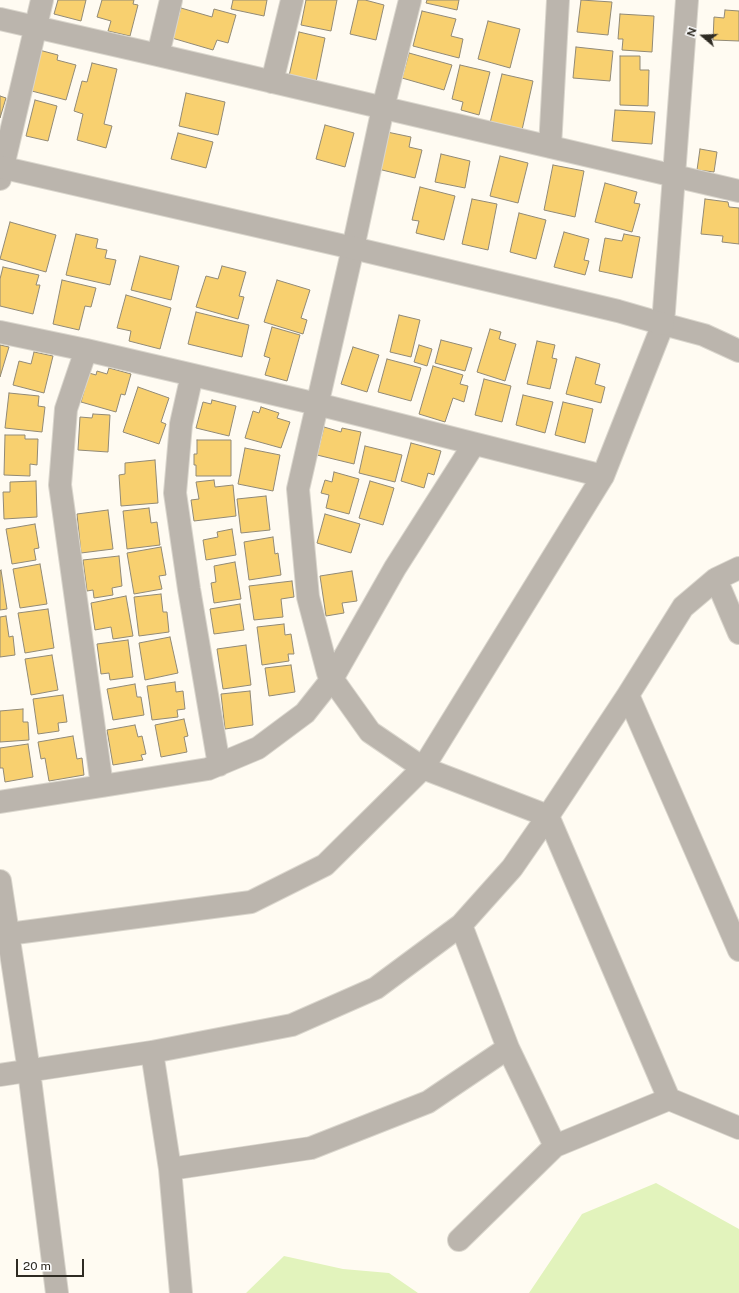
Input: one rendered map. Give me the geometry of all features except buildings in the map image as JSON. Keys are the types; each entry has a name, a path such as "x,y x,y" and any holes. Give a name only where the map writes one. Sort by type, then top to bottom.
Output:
{"street":[{"path":"42,0 1,172 353,248 618,311 704,335 739,351"},
{"path":"158,55 170,0"},
{"path":"272,82 292,0"},
{"path":"410,0 383,108 353,248 298,489 308,596 328,673 370,732 423,768 548,816 669,1099 739,1128"},
{"path":"550,147 558,0"},
{"path":"4,935 251,902 325,865 423,768 603,476 663,324 687,0"},
{"path":"0,19 739,191"},
{"path":"0,332 86,350 317,404 603,476"},
{"path":"86,350 66,410 60,485 102,786"},
{"path":"192,375 181,424 175,493 188,589 219,765"},
{"path":"0,802 208,769 258,748 305,713 332,679 395,568 474,444"},
{"path":"0,1075 152,1052 292,1025 376,988 461,925 512,868 628,695 683,607 716,579 739,568"},
{"path":"716,579 739,633"},
{"path":"628,695 739,950"},
{"path":"0,881 4,935 29,1071 57,1293"},
{"path":"461,925 508,1048 555,1146"},
{"path":"170,1169 310,1148 428,1102 508,1048"},
{"path":"152,1052 170,1169 181,1293"},
{"path":"459,1240 555,1146 669,1099"}],"green space":[{"path":"656,1183 739,1229 739,1293 529,1293 582,1214"},
{"path":"284,1256 343,1269 389,1273 418,1293 246,1293"}]}
